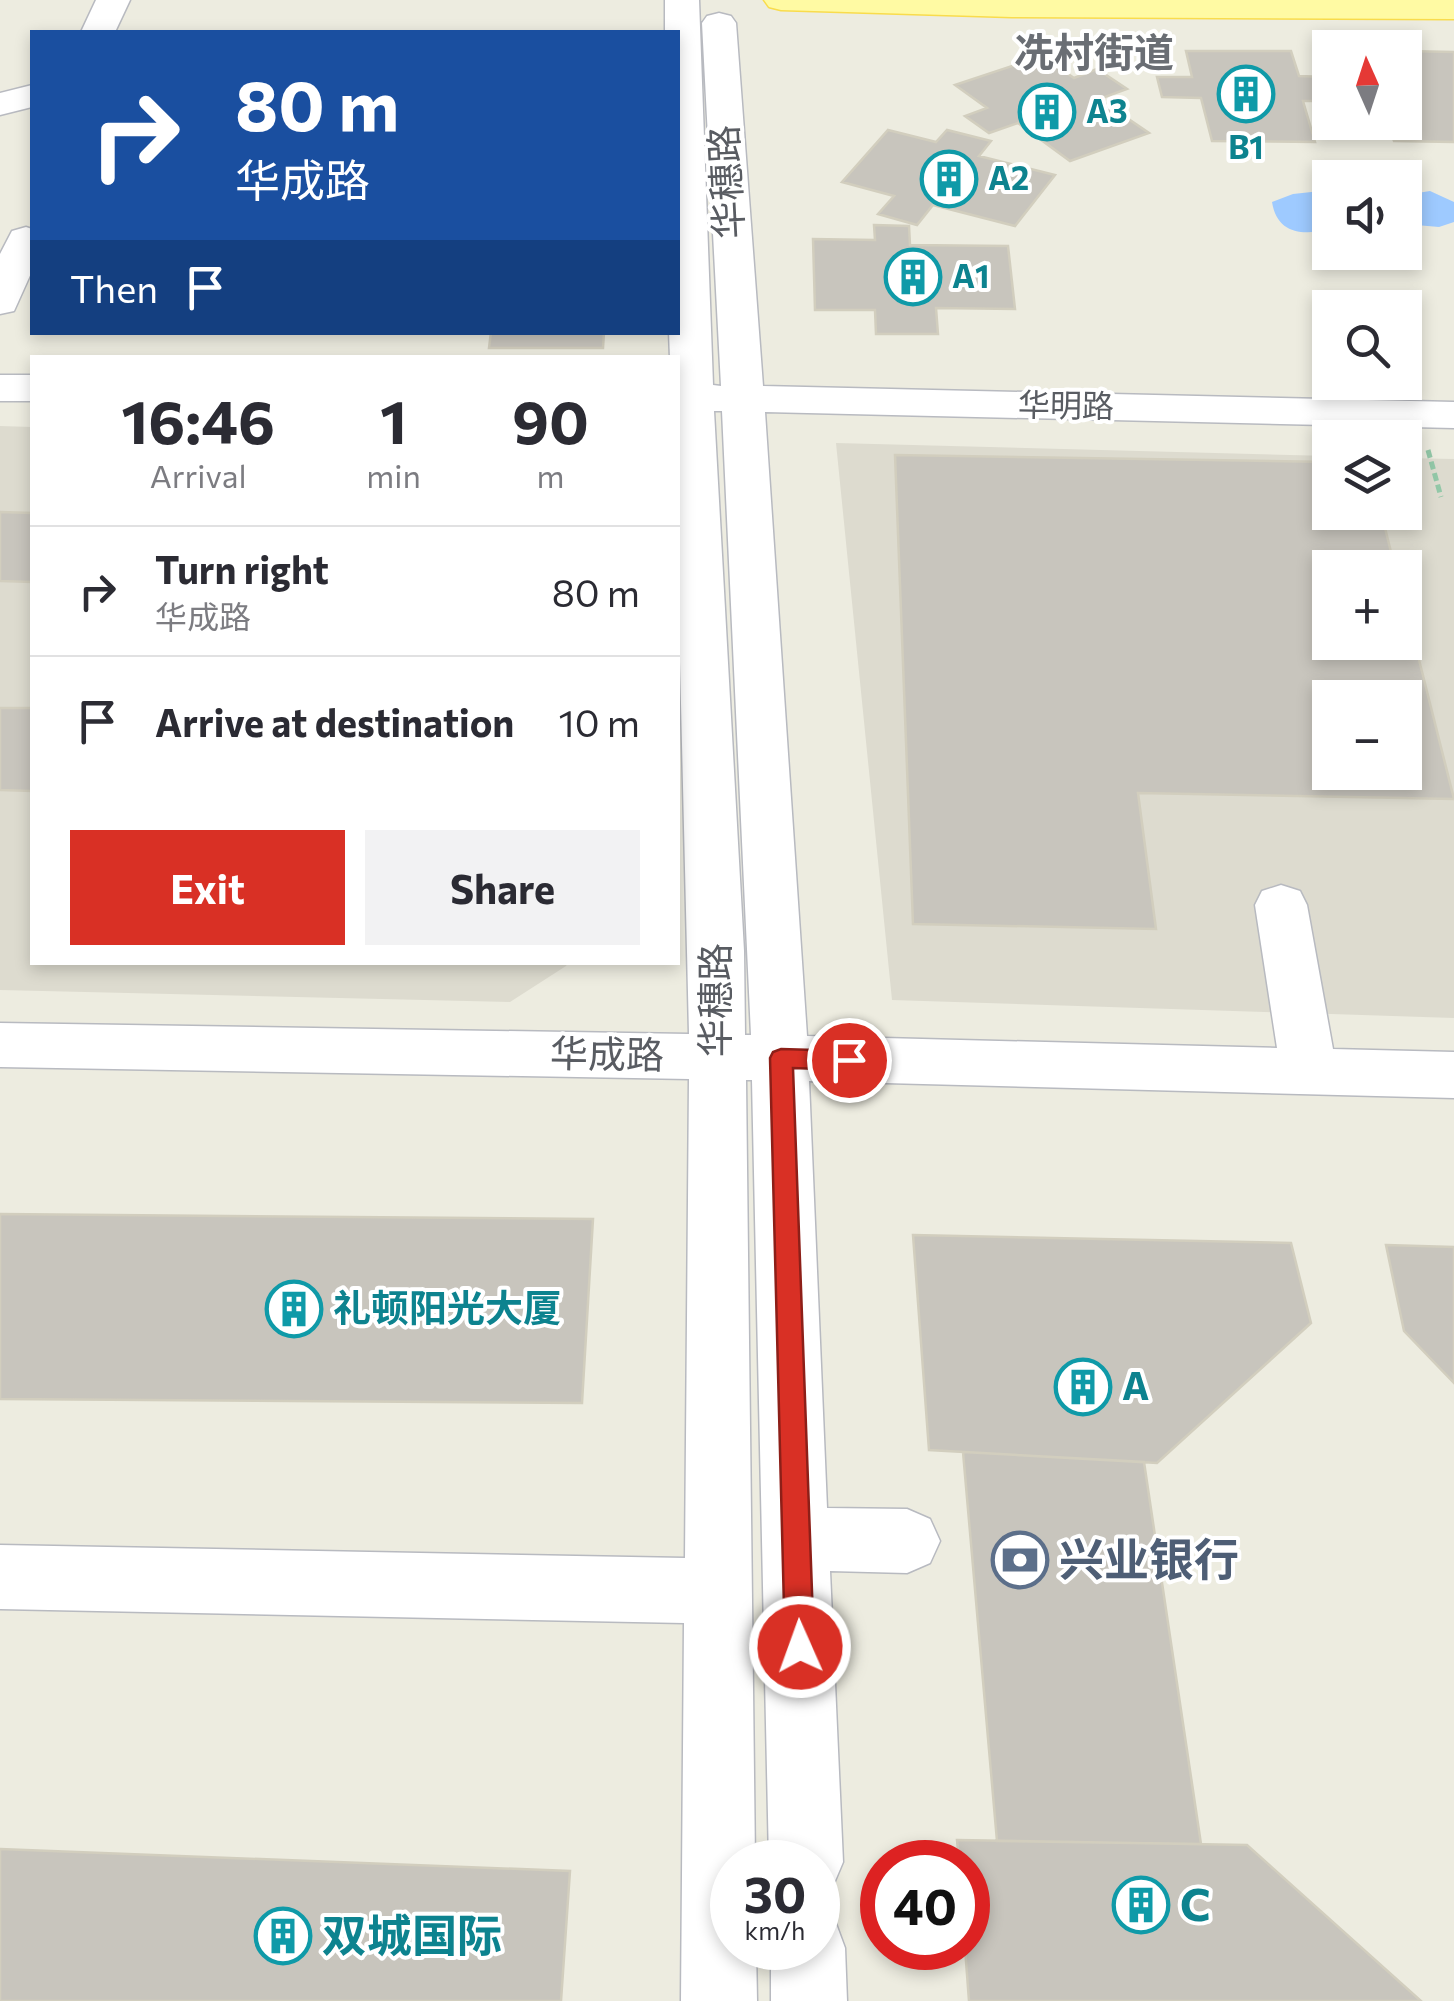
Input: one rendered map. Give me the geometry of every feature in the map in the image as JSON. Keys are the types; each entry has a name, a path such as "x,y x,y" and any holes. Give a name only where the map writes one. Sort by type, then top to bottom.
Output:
{"main road":[{"path":"781,0 1030,7 1454,8"}],"street":[{"path":"99,30 113,0"},
{"name":"华穗路","path":"682,0 682,183 781,1058 805,1840"},
{"name":"华穗路","path":"718,0 704,398 716,1058 719,2001"},
{"path":"0,104 30,96"},
{"path":"0,302 20,238"},
{"path":"0,388 30,388"},
{"name":"华明路","path":"704,398 1440,430"},
{"path":"1281,905 1309,1071"},
{"name":"华成路","path":"0,1046 1309,1071 1452,1082"},
{"path":"796,1539 907,1541"},
{"path":"0,1577 718,1590"},
{"path":"808,1970 809,2001"}],"path":[{"path":"1440,430 1441,497"}],"shaded area":[{"path":"0,426 30,427 30,965 567,965 510,1002 0,990"},
{"path":"836,443 1312,456 1312,530 1422,530 1422,458 1454,459 1454,1018 892,1000"}],"water":[{"path":"1430,191 1454,202 1454,222 1439,227 1422,226 1422,192"},
{"path":"1312,192 1312,232 1293,230 1279,221 1272,202"}],"building":[{"name":"B1","path":"1186,51 1291,51 1299,76 1312,76 1312,101 1303,101 1315,142 1212,141 1201,98 1162,97 1157,77 1192,77"},
{"path":"1422,51 1454,52 1454,142 1394,141 1422,140"},
{"name":"A3","path":"1042,56 1074,78 1097,69 1127,89 1099,99 1149,133 1070,161 1018,123 989,133 965,116 987,108 955,85"},
{"name":"A2","path":"888,130 936,142 947,130 991,141 979,156 1055,175 1015,226 933,205 917,225 878,214 894,196 842,182"},
{"name":"A1","path":"874,225 909,226 910,245 1008,246 1015,309 936,308 938,334 876,334 875,310 815,310 813,239 875,240"},
{"path":"491,335 604,335 603,348 489,348"},
{"path":"895,455 1312,462 1312,530 1386,530 1390,550 1312,550 1312,660 1419,660 1454,799 1138,793 1156,929 913,924"},
{"path":"0,512 30,513 30,582 0,581"},
{"path":"0,708 30,708 30,791 0,790"},
{"name":"礼顿阳光大厦","path":"0,1214 593,1219 582,1403 0,1399"},
{"name":"A","path":"913,1235 1291,1243 1311,1323 1157,1463 929,1450"},
{"path":"1386,1245 1454,1247 1454,1383 1404,1331"},
{"path":"963,1452 1144,1462 1201,1844 997,1841"},
{"name":"C","path":"990,1841 1247,1845 1421,2001 969,2001 967,1970 990,1970"},
{"name":"双城国际","path":"0,1849 570,1871 561,2001 0,2001"}],"place":[{"name":"B1","path":"1246,94"},
{"name":"A3","path":"1047,112"},
{"name":"A2","path":"949,179"},
{"name":"A1","path":"913,277"},
{"name":"礼顿阳光大厦","path":"294,1309"},
{"name":"A","path":"1083,1387"},
{"name":"兴业银行","path":"1020,1560"},
{"name":"C","path":"1141,1905"},
{"name":"双城国际","path":"283,1936"}],"district":[{"name":"冼村街道","path":"1094,53"}],"route":[{"path":"800,1647 781,1058 849,1060"}]}
